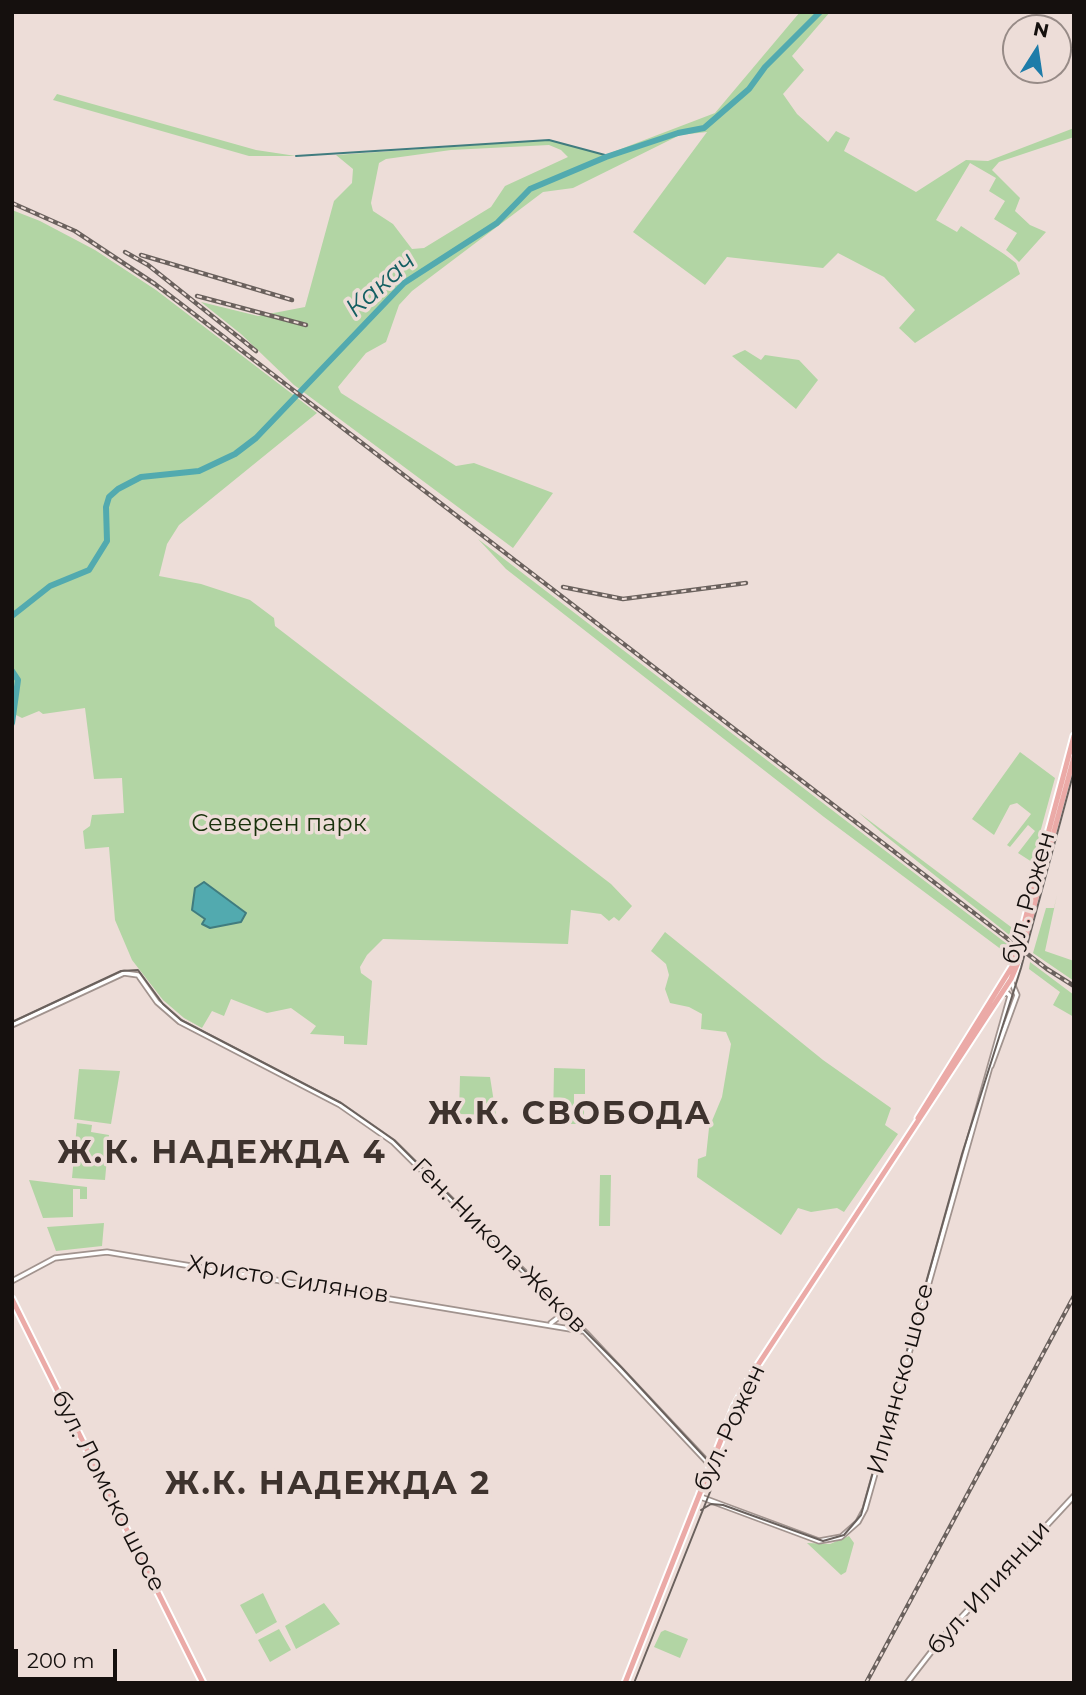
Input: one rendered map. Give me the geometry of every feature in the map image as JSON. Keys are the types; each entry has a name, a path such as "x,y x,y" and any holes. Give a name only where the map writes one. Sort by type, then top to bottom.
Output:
{"main road":[{"name":"бул. Рожен","path":"917,1121 920,1111 1013,965 1074,736"},
{"name":"бул. Рожен","path":"625,1683 734,1407 756,1367 1012,977 1074,757"},
{"name":"бул. Ломско шосе","path":"12,1298 204,1683"}],"street":[{"name":"Ген. Никола Жеков","path":"12,1025 124,973 138,975 157,1002 180,1022 332,1101 386,1137 584,1331 710,1466"},
{"name":"Илиянско шосе","path":"990,1068 1017,995 1012,977"},
{"name":"Илиянско шосе","path":"698,1496 819,1541 841,1537 858,1522 865,1509 1010,996 1007,993 1002,995"},
{"name":"Христо Силянов","path":"12,1281 55,1258 107,1252 549,1323 584,1331"},
{"path":"549,1323 565,1312"},
{"name":"бул. Илиянци","path":"907,1683 942,1638 1074,1496"}],"green space":[{"path":"800,12 830,12 792,56 804,70 783,94 797,114 828,142 836,131 850,138 844,151 916,192 966,160 988,161 1074,128 1074,137 999,162 992,170 1020,198 1015,211 1030,225 1046,232 1019,262 1006,250 1017,233 994,219 1005,201 989,191 996,178 970,163 936,220 957,232 961,226 1016,263 1020,274 915,343 899,328 915,310 884,277 838,253 823,268 727,257 705,285 633,232 707,132 680,135 573,188 543,192 412,291 399,305 386,342 366,353 338,387 341,393 456,466 474,463 553,493 513,548 294,385 241,334 201,302 258,316 305,307 334,201 352,183 353,169 336,155 549,140 605,155 715,113","holes":["549,145 561,150 568,157 505,186 491,207 424,248 412,249 393,224 373,211 371,203 379,163 386,159 451,150"]},
{"path":"57,94 256,150 296,156 249,156 53,100"},
{"name":"Северен парк","path":"12,210 40,221 95,250 156,290 317,413 179,525 167,544 159,576 201,584 250,600 274,618 275,626 611,884 632,906 619,921 614,917 609,921 601,914 571,910 568,944 383,939 367,955 360,967 361,973 372,981 367,1045 344,1044 344,1036 310,1034 316,1026 291,1008 267,1013 231,999 224,1016 212,1011 202,1028 184,1018 163,1000 132,960 115,920 109,847 85,849 83,831 90,826 92,815 124,813 122,778 94,779 85,708 43,714 39,711 22,718 12,713"},
{"path":"745,350 761,360 765,355 799,360 818,380 796,409 732,356"},
{"path":"478,539 1011,947 1006,953 824,817 506,569"},
{"path":"1020,752 1055,778 1032,862 1018,853 1035,831 1028,825 1010,847 1007,845 1031,814 1017,803 1010,805 994,835 972,819"},
{"path":"858,812 1015,930 1013,938 882,833"},
{"path":"1057,895 1045,951 1074,961 1074,981 1033,953 1046,908 1054,908"},
{"path":"665,932 823,1060 891,1108 885,1125 898,1134 844,1212 837,1208 811,1212 798,1208 781,1235 697,1177 698,1159 706,1156 709,1128 722,1097 731,1044 726,1032 701,1029 702,1014 689,1007 670,1003 665,989 669,975 666,964 651,951"},
{"path":"1030,962 1074,995 1074,1017 1053,1005 1060,992 1029,969"},
{"path":"554,1068 585,1069 585,1094 574,1094 574,1103 584,1104 584,1124 553,1124"},
{"path":"79,1069 120,1071 111,1124 74,1119"},
{"path":"460,1076 490,1077 496,1115 459,1114"},
{"path":"77,1123 92,1125 91,1132 109,1135 105,1180 72,1178"},
{"path":"600,1175 611,1175 610,1226 599,1226"},
{"path":"29,1180 87,1187 87,1199 80,1199 80,1189 73,1189 73,1217 43,1218"},
{"path":"104,1223 102,1246 56,1251 47,1227"},
{"path":"849,1536 854,1543 846,1572 841,1575 807,1543 830,1544"},
{"path":"263,1593 277,1622 256,1634 240,1605"},
{"path":"324,1603 340,1624 296,1649 285,1626"},
{"path":"279,1629 291,1650 270,1662 258,1640"},
{"path":"665,1630 688,1639 680,1658 654,1647 661,1632"}],"water":[{"path":"204,882 246,913 241,922 210,928 202,924 205,919 192,910 195,888"}],"waterway":[{"name":"Какач","path":"12,616 50,586 89,570 107,541 106,507 109,497 118,489 141,477 199,471 235,454 256,438 404,283 497,223 530,189 606,157 678,133 704,128 749,89 765,67 820,12"},
{"path":"296,156 549,140 605,155"},
{"name":"Какач","path":"12,671 18,680 12,723"}],"tram line":[{"path":"701,1510 711,1504 723,1505 823,1541 844,1535 861,1515 962,1154 1021,968 1074,771"},
{"path":"12,1022 121,971 138,970 163,1004 181,1020 341,1103 394,1140 622,1368 711,1464 716,1477 634,1683"}],"railway":[{"path":"12,203 75,231 155,284 1047,969 1074,986"},
{"path":"125,252 148,265 256,351"},
{"path":"141,255 292,300"},
{"path":"197,296 306,325"},
{"path":"563,587 623,599 746,583"},
{"path":"866,1683 1074,1296"}],"district":[{"name":"Ж.К. СВОБОДА","path":"570,1115"},
{"name":"Ж.К. НАДЕЖДА 4","path":"222,1154"},
{"name":"Ж.К. НАДЕЖДА 2","path":"328,1485"}]}
